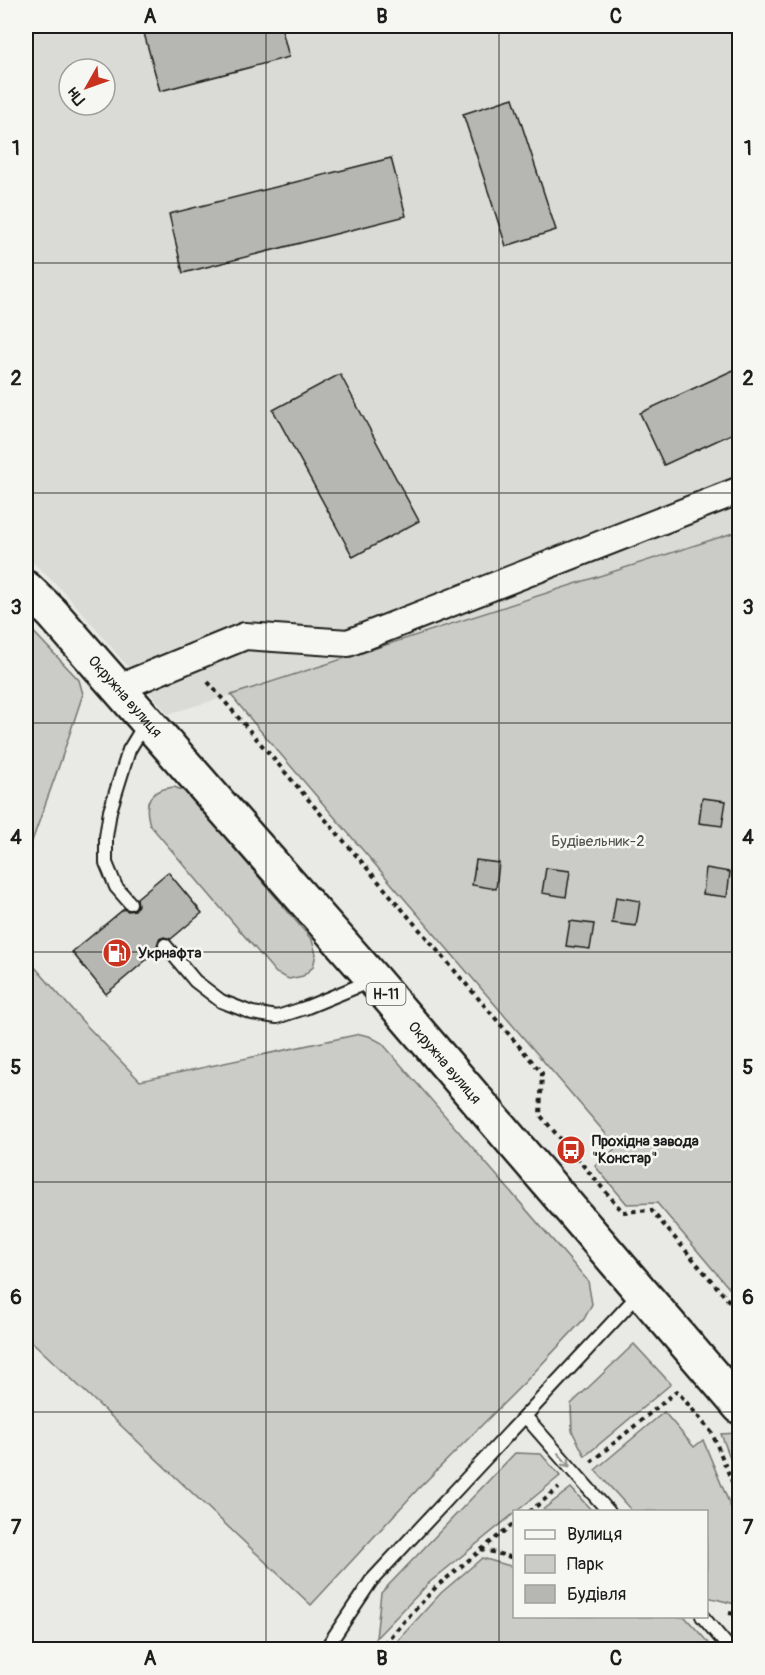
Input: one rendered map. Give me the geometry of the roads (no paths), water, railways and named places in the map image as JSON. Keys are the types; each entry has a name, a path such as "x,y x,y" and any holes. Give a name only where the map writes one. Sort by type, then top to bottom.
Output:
{"main road":[{"name":"Окружна вулиця","path":"26,588 147,720 374,980 740,1407"}],"street":[{"path":"118,688 244,636 348,643 740,490"}],"lane":[{"path":"130,903 116,887 106,862 106,837 110,811 129,750 147,720"},
{"path":"165,945 195,981 221,1001 252,1013 277,1017 374,980"},
{"path":"325,1650 371,1581 641,1292"},
{"path":"525,1416 607,1510"},
{"path":"703,1618 731,1650"}],"place":[{"name":"Укрнафта","path":"117,953"},
{"name":"Прохідна завода \"Констар\"","path":"571,1150"}],"park label":[{"name":"Будівельник-2","path":"598,841"}]}
